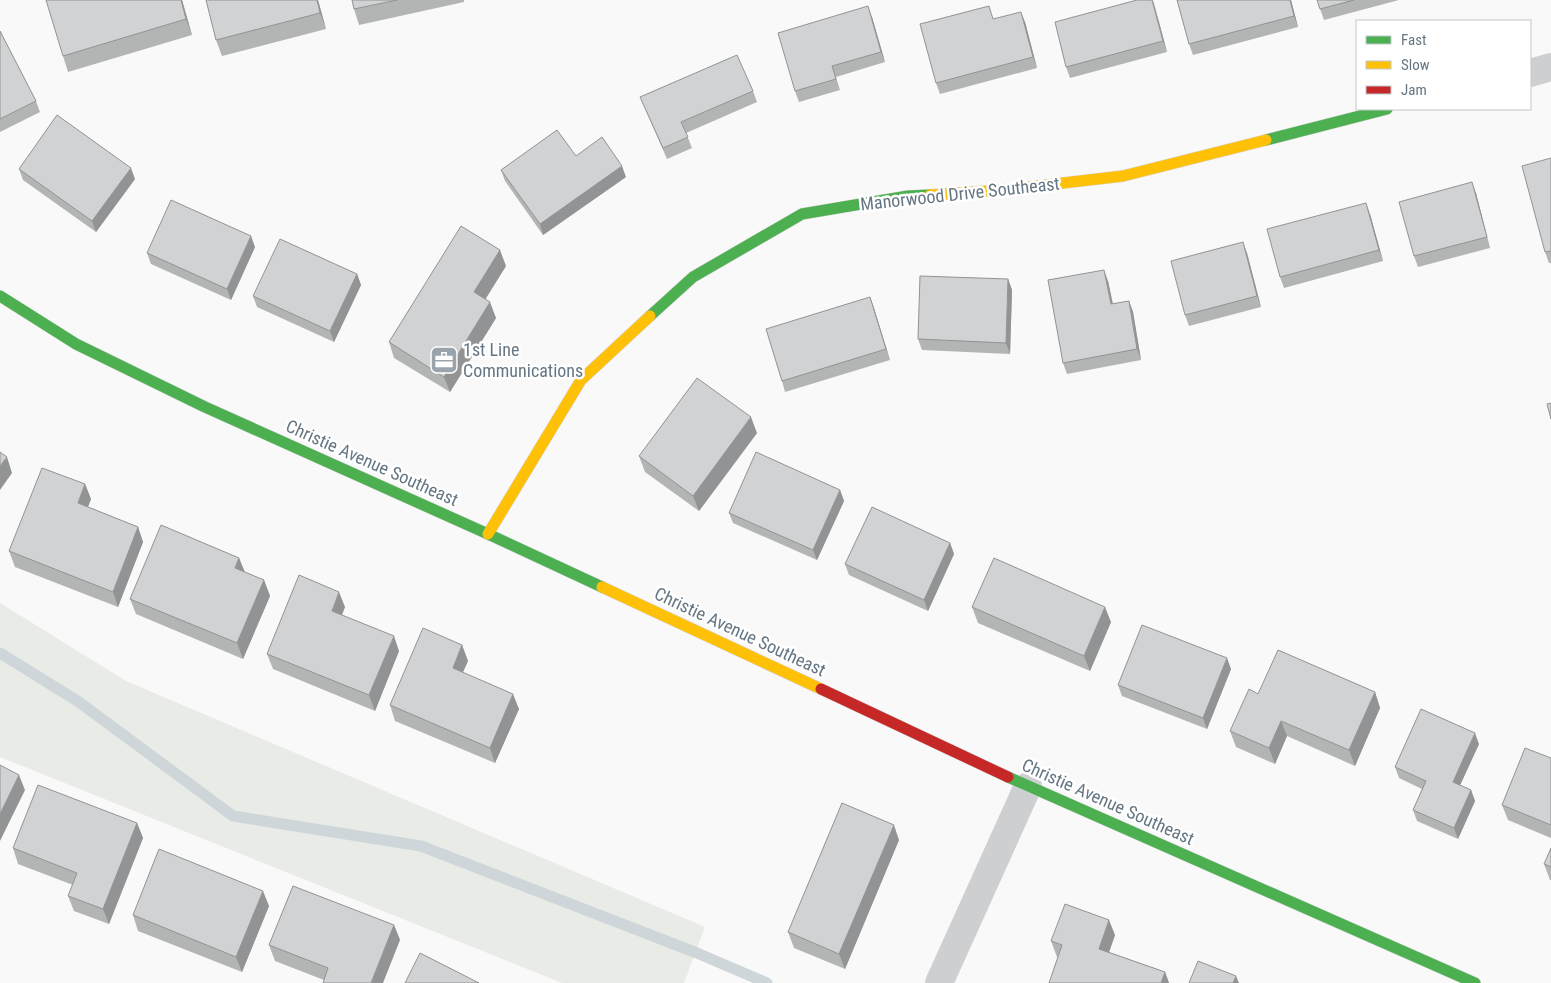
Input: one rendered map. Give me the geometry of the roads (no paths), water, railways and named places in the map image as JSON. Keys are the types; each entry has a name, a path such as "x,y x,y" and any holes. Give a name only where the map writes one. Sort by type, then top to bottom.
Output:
{"street":[{"path":"1531,73 1551,67"},
{"name":"Manorwood Drive Southeast","path":"488,534 581,380 693,277 802,214 908,196 1003,190 1123,176 1383,110"},
{"name":"Christie Avenue Southeast","path":"0,296 76,344 205,407 488,534 1028,786 1475,983"},
{"path":"938,983 1028,786"}],"waterway":[{"path":"0,653 79,702 233,816 421,846 697,953 767,983"}],"place":[{"name":"1st Line Communications","path":"444,360"}]}
